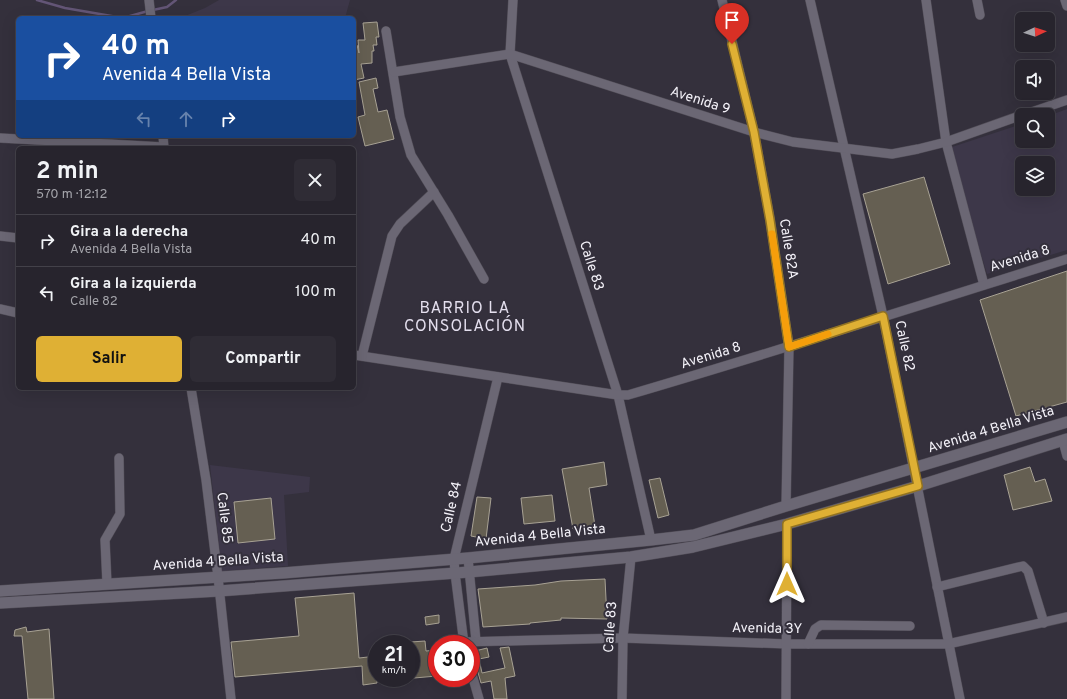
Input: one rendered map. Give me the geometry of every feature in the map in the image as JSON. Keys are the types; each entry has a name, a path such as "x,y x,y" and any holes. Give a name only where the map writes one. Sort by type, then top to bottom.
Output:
{"street":[{"path":"149,0 151,14"},
{"name":"Calle 83","path":"513,0 510,54 618,395 651,540"},
{"name":"Calle 82A","path":"722,0 754,132 770,220 789,347 786,506"},
{"name":"Calle 82","path":"810,0 883,316 915,468 948,644 960,699"},
{"path":"926,0 946,142 984,285"},
{"path":"977,0 980,15"},
{"path":"1065,0 1067,6"},
{"path":"386,31 394,72 400,117 412,155 484,279"},
{"name":"Avenida 9","path":"394,72 510,54 754,132 794,142 892,154 946,142 1015,118"},
{"name":"Avenida 9","path":"1044,108 1067,100"},
{"path":"0,138 146,146"},
{"path":"358,356 392,236 400,224 434,192"},
{"path":"0,236 16,238"},
{"name":"Avenida 8","path":"358,356 618,395 628,395 789,347 1067,259"},
{"path":"0,309 16,313"},
{"name":"Calle 84","path":"463,635 454,559 498,377"},
{"name":"Calle 85","path":"191,390 205,475 220,591 231,699"},
{"name":"Avenida 4 Bella Vista","path":"0,591 283,573 468,558 694,535 1067,422"},
{"path":"1065,440 1067,456"},
{"name":"Avenida 4 Bella Vista","path":"0,603 220,591 469,572 631,557 693,547 787,524 918,486 1065,440"},
{"path":"107,584 105,540 120,514 119,458"},
{"path":"786,699 787,524"},
{"name":"Calle 83","path":"622,699 623,638 631,557"},
{"path":"468,558 475,635"},
{"path":"937,587 1023,566 1028,571 1044,623"},
{"name":"Avenida 3Y","path":"480,641 623,638 787,644 948,644 1067,617"},
{"path":"808,644 815,629 821,625 910,626"},
{"path":"476,687 479,699"}],"shaded area":[{"path":"219,0 350,0 346,16 185,16 205,8"},
{"path":"1067,109 1067,250 987,274 949,148 1015,126 1015,148 1055,148 1055,113"},
{"path":"210,465 310,477 309,492 284,495 288,566 222,571"}],"building":[{"path":"377,22 379,37 376,37 377,45 373,45 374,51 372,51 372,63 361,64 364,78 356,80 356,45 359,53 358,40 365,40 363,23"},
{"path":"376,78 378,88 373,89 378,112 387,110 394,139 365,146 358,117 365,115 359,82"},
{"path":"924,177 950,264 888,284 863,194"},
{"path":"1067,271 1067,402 1016,416 980,300"},
{"path":"604,462 607,485 589,488 595,526 573,529 562,469"},
{"path":"1030,467 1035,482 1045,479 1052,501 1013,510 1004,475"},
{"path":"660,478 669,515 658,518 649,480"},
{"path":"552,495 555,521 524,524 521,498"},
{"path":"477,497 491,498 486,539 471,536"},
{"path":"271,498 275,539 238,543 234,502"},
{"path":"605,579 607,619 561,618 561,620 530,624 483,627 478,589 535,585 561,581"},
{"path":"354,593 359,658 368,657 368,684 363,685 362,666 235,677 231,642 299,636 295,598"},
{"path":"439,615 439,623 426,625 425,617"},
{"path":"26,627 27,632 49,629 54,699 28,699 22,636 14,636 15,630"},
{"path":"420,641 425,641 426,651 428,651 428,677 420,677"},
{"path":"509,647 515,676 505,678 507,699 494,699 491,681 481,683 480,680 480,664 482,673 505,668 500,648"},
{"path":"487,648 489,657 480,659 480,650"}],"waterway":[{"path":"37,0 65,8 111,16"},
{"path":"153,10 167,7 176,0"},
{"path":"130,16 148,11"}],"slow traffic":[{"path":"772,234 789,347 828,334"}],"district":[{"name":"BARRIO LA CONSOLACIÓN","path":"465,318"}],"route":[{"path":"732,44 754,132 770,220 789,347 883,316 918,486 787,524 787,584"}]}
